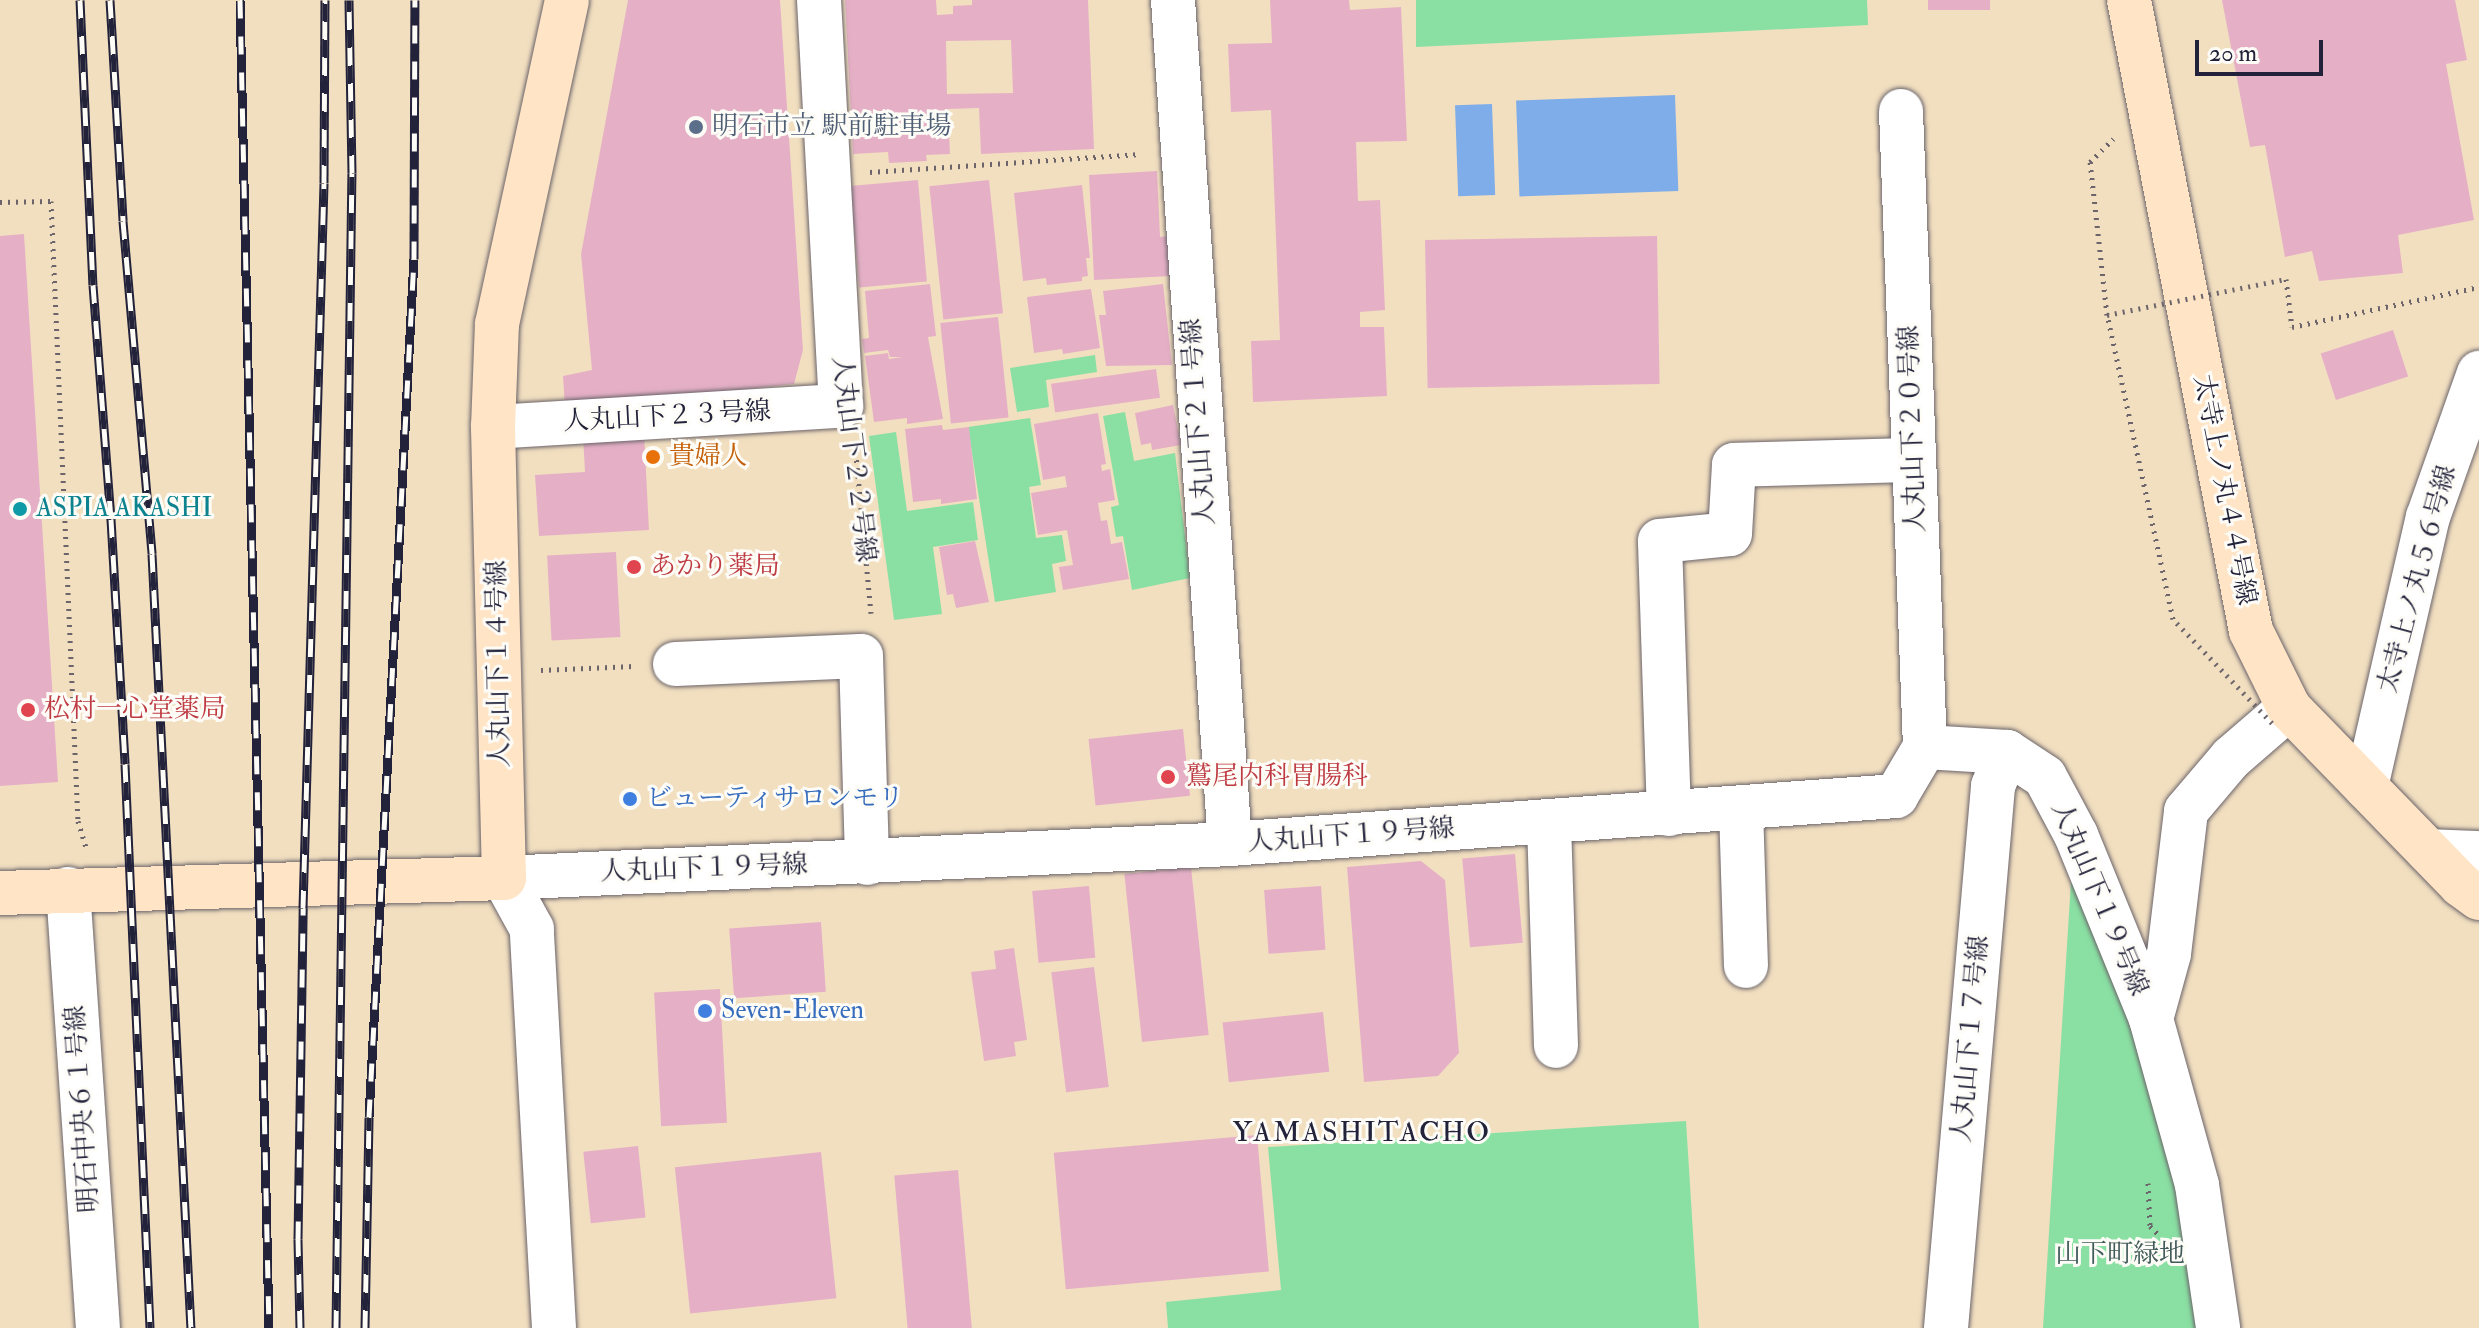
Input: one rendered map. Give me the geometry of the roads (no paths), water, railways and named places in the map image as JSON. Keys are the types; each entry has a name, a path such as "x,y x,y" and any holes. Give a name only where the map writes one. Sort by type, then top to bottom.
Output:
{"street":[{"name":"人丸山下１４号線","path":"554,1328 532,929 504,878 493,427 497,324 567,0"},
{"name":"人丸山下２２号線","path":"819,0 841,406"},
{"name":"人丸山下２１号線","path":"1173,0 1230,844"},
{"name":"太寺上ノ丸４４号線","path":"2129,0 2251,631 2280,715 2366,787 2479,898"},
{"name":"人丸山下２０号線","path":"1901,111 1925,747"},
{"name":"太寺上ノ丸５６号線","path":"2366,787 2428,517 2479,373"},
{"name":"人丸山下２３号線","path":"493,427 841,406"},
{"path":"1669,814 1660,541 1730,534 1734,465 1914,460"},
{"path":"675,664 861,656 867,863"},
{"name":"人丸山下１９号線","path":"2151,1019 2169,954 2186,811 2231,758 2280,715"},
{"name":"人丸山下１９号線","path":"0,893 504,878 867,863 1230,844 1669,814 1896,796 1925,747 2007,752 2045,777 2076,835 2151,1019"},
{"name":"人丸山下１７号線","path":"1946,1328 1993,786 2007,752"},
{"path":"1741,808 1746,966"},
{"path":"1549,823 1556,1046"},
{"path":"2429,851 2479,853"},
{"name":"明石中央６１号線","path":"82,889 98,1328"},
{"path":"2151,1019 2197,1185 2218,1328"}],"water":[{"path":"1675,95 1678,191 1519,196 1516,101"},
{"path":"1492,104 1495,195 1458,196 1455,105"}],"railway":[{"path":"80,0 93,285 125,764 150,1328"},
{"path":"110,0 123,221 152,554 191,1328"},
{"path":"240,0 269,1328"},
{"path":"300,1328 298,1239 303,908 324,183 325,0"},
{"path":"336,1328 352,173 349,0"},
{"path":"365,1328 369,1117 414,259 415,0"}],"place":[{"name":"明石市立 駅前駐車場","path":"696,127"},
{"name":"貴婦人","path":"653,457"},
{"name":"ASPIA AKASHI","path":"20,509"},
{"name":"あかり薬局","path":"634,567"},
{"name":"松村一心堂薬局","path":"28,710"},
{"name":"鷲尾内科胃腸科","path":"1168,777"},
{"name":"ビューティサロンモリ","path":"630,799"},
{"name":"Seven-Eleven","path":"705,1011"}],"district":[{"name":"YAMASHITACHO","path":"1362,1133"}],"park label":[{"name":"山下町緑地","path":"2120,1255"}]}
